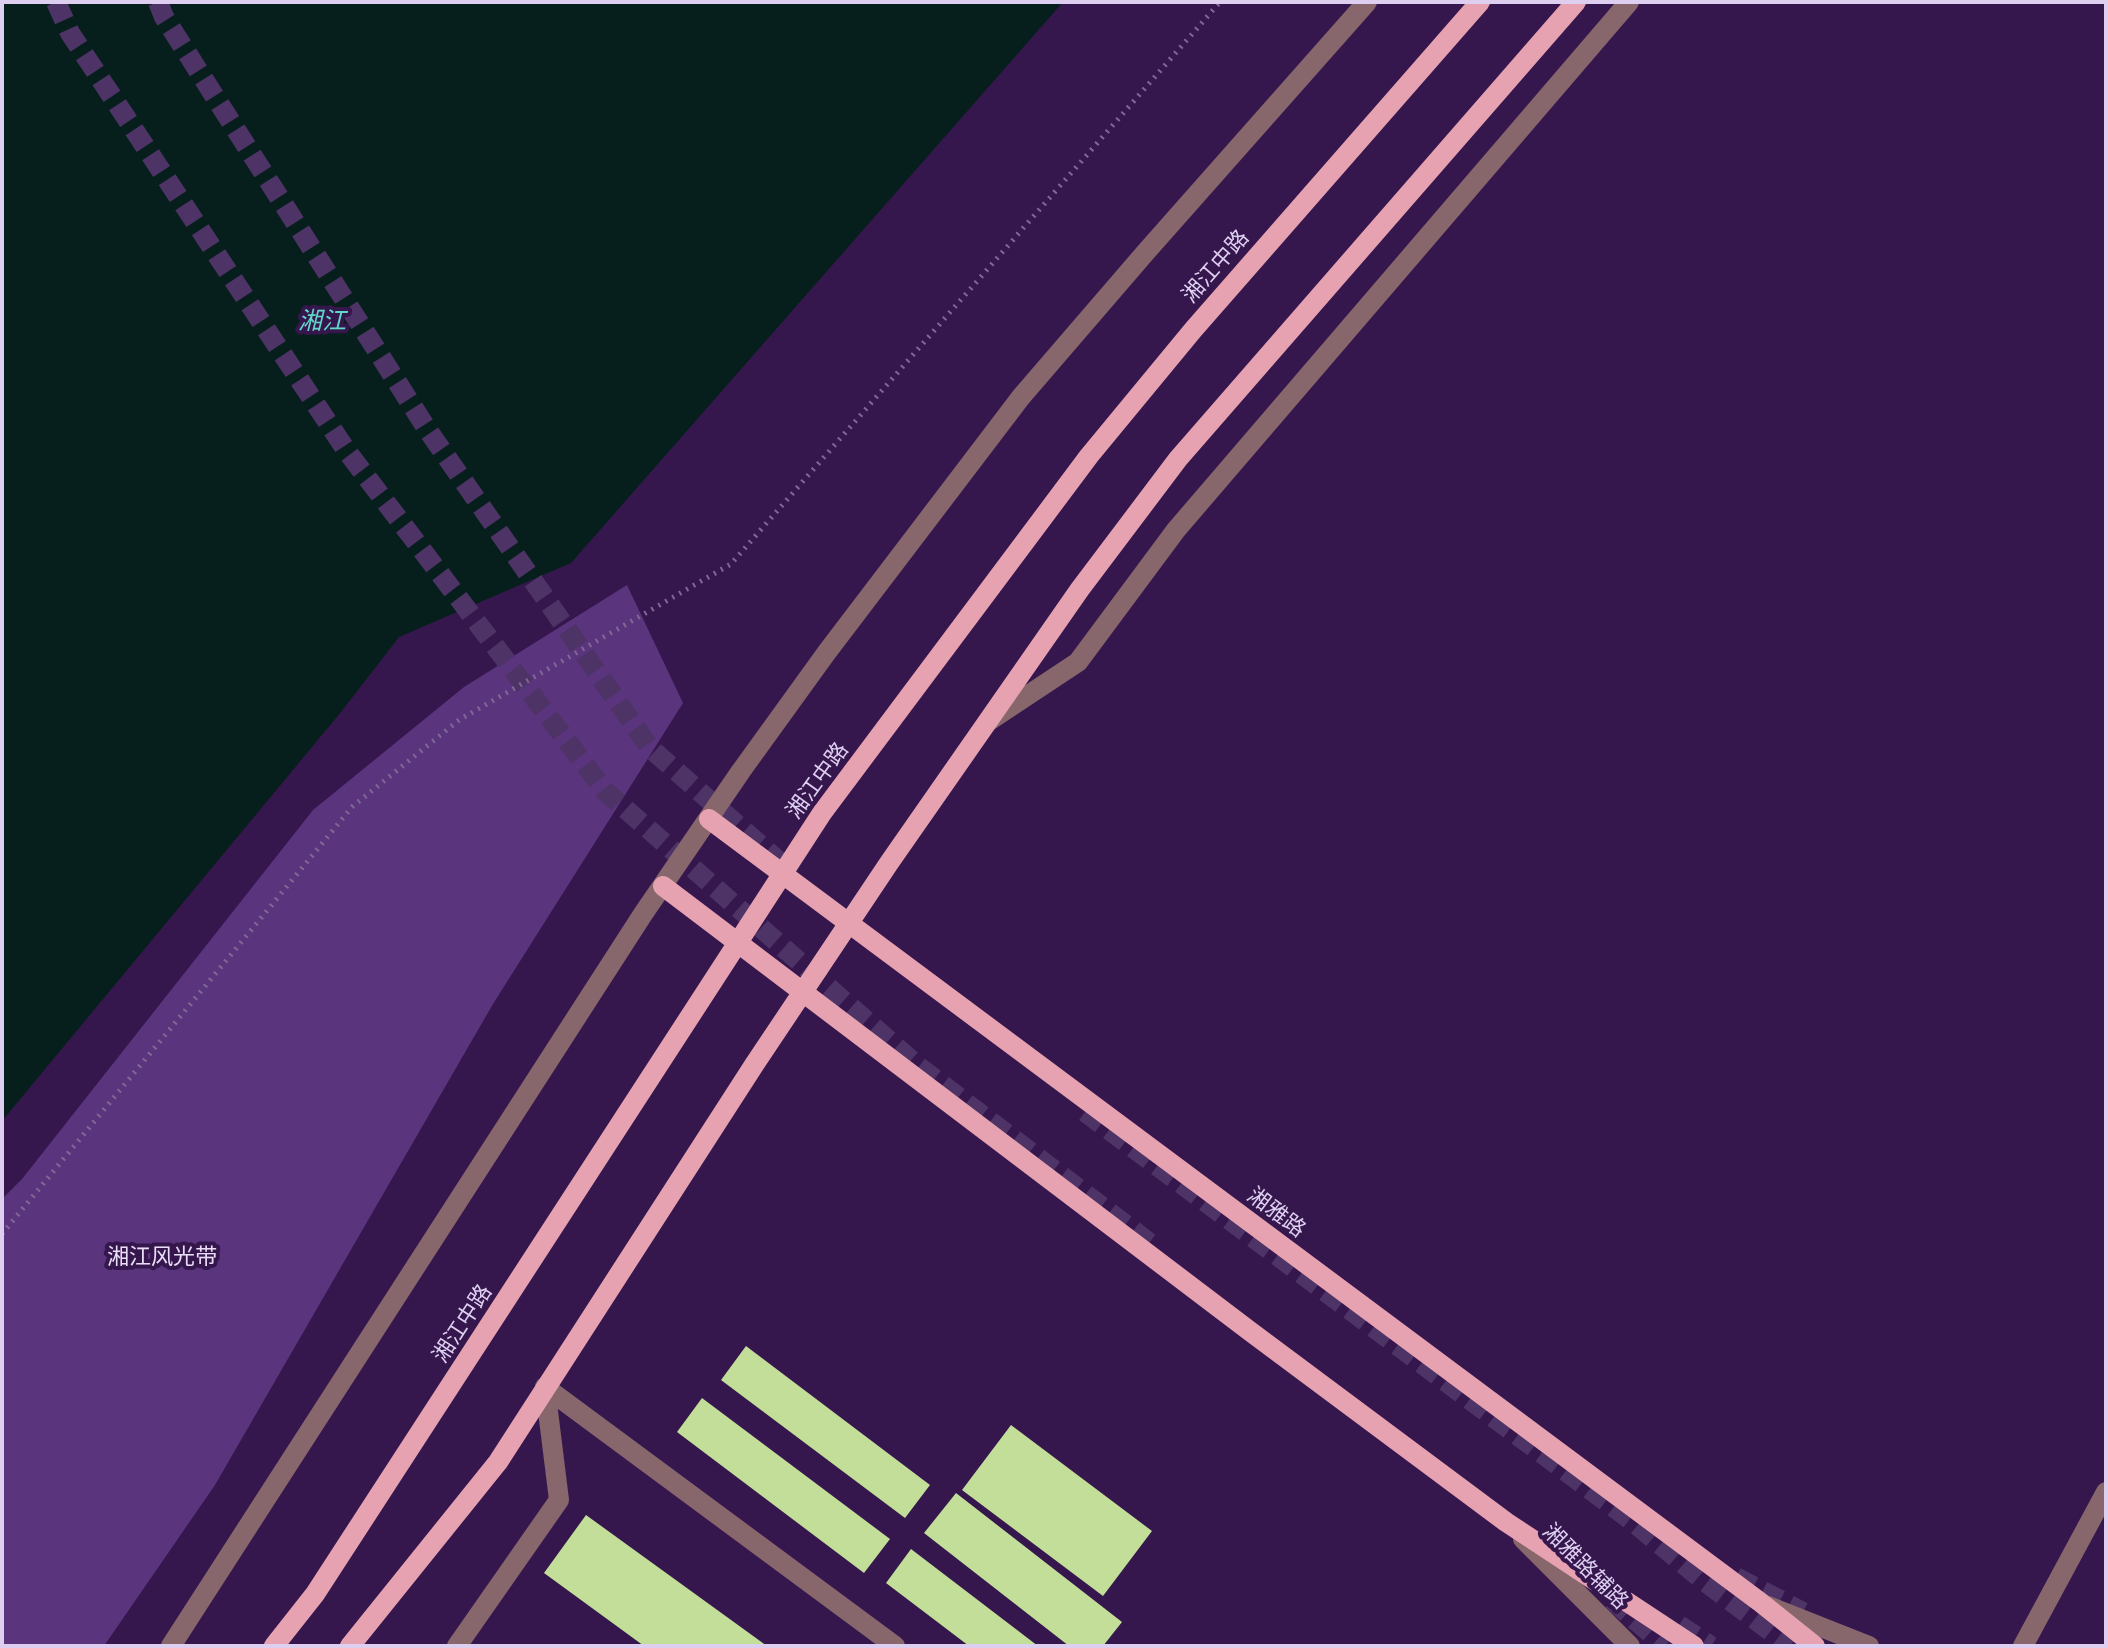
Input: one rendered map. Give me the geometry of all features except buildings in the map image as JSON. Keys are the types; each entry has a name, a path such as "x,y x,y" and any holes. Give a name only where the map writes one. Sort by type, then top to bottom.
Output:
{"main road":[{"name":"湘江中路","path":"274,1646 315,1594 822,813 1089,456 1193,330 1480,2"},
{"path":"350,1646 498,1462 849,923 1113,543 1178,459 1576,2"},
{"name":"湘雅路","path":"709,819 1815,1646"},
{"path":"663,886 1506,1522 1694,1646"}],"street":[{"path":"171,1646 663,886 836,640 1021,397 1367,2"},
{"path":"989,721 1078,662 1176,530 1629,2"},
{"path":"457,1646 559,1500 545,1387"},
{"path":"545,1387 895,1646"},
{"path":"2023,1646 2106,1492"},
{"name":"湘雅路辅路","path":"1506,1522 1630,1646"},
{"path":"1760,1602 1869,1646"}],"path":[{"path":"2,1234 352,807 459,720 731,564 1220,2"}],"green space":[{"name":"湘江风光带","path":"627,585 683,703 493,1004 215,1485 104,1646 2,1646 2,1199 22,1179 313,810 464,687"}],"water":[{"name":"湘江","path":"2,2 1063,2 571,563 399,637 341,712 2,1121"}],"tunnel":[{"path":"56,2 70,33 346,450 605,791 918,1066 1151,1244"},
{"path":"158,2 164,17 427,429 650,748 782,864"},
{"path":"1085,1112 1632,1521 1700,1578 1790,1646"},
{"path":"1736,1577 1803,1612"},
{"path":"1612,1600 1665,1646"},
{"path":"1679,1625 1711,1646"}]}
